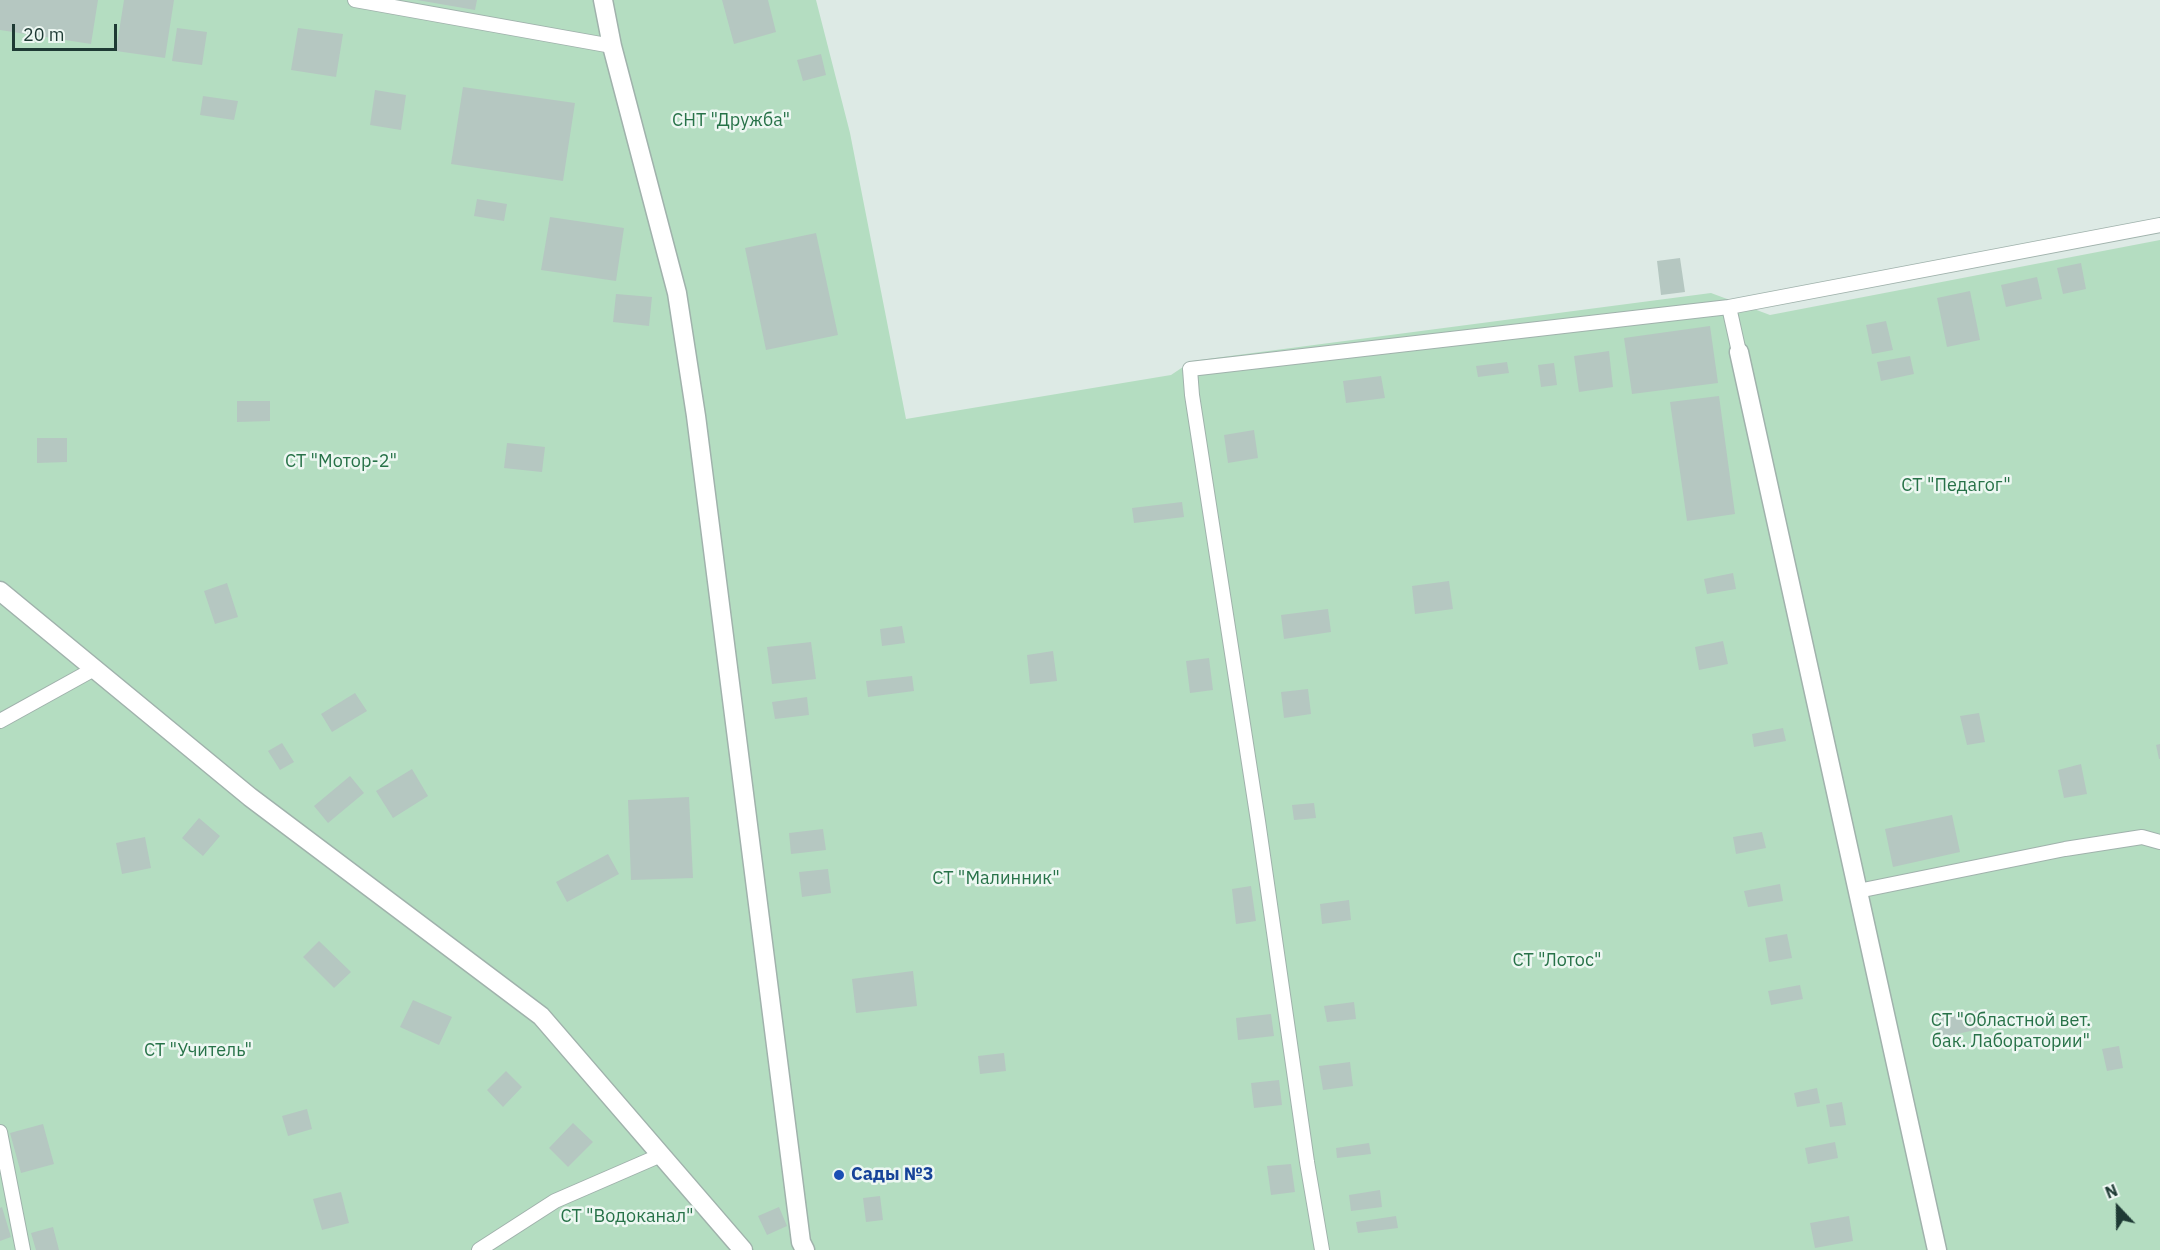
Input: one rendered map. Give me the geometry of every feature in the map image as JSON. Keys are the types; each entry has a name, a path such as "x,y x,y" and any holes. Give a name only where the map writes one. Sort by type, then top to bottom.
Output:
{"street":[{"path":"603,0 612,46 677,293 696,416 801,1242 805,1250"},
{"path":"1739,352 1938,1250"},
{"path":"0,591 250,797 541,1016 743,1250"}],"lane":[{"path":"355,0 612,46"},
{"path":"1322,1250 1192,395 1190,369 1729,307 2160,225"},
{"path":"1729,307 1739,352"},
{"path":"0,721 94,669"},
{"path":"1858,891 2076,847 2142,837 2160,842"},
{"path":"0,1132 23,1250"},
{"path":"479,1250 555,1200 661,1155"}],"green space":[{"path":"0,0 816,0 850,133 906,419 1171,375 1192,361 1711,293 1770,315 2160,240 2160,1250 0,1250"}],"building":[{"path":"0,0 98,0 91,44 0,30"},
{"path":"124,0 174,0 165,58 116,51"},
{"path":"417,0 477,0 475,10"},
{"path":"722,0 768,0 776,32 734,44"},
{"path":"177,28 207,32 202,65 172,61"},
{"path":"298,28 343,34 336,77 291,70"},
{"path":"821,54 826,75 803,81 797,60"},
{"path":"463,87 575,103 563,181 451,164"},
{"path":"375,90 406,95 401,130 370,125"},
{"path":"203,96 238,101 234,120 200,115"},
{"path":"477,199 507,204 504,221 474,216"},
{"path":"550,217 624,228 616,281 541,270"},
{"path":"816,233 838,335 766,350 745,248"},
{"path":"1680,258 1685,292 1661,295 1657,261"},
{"path":"2081,263 2086,289 2063,294 2057,268"},
{"path":"2037,277 2042,299 2006,307 2001,285"},
{"path":"1970,291 1980,340 1947,347 1937,298"},
{"path":"616,294 652,297 649,326 613,322"},
{"path":"1886,321 1893,350 1872,354 1866,325"},
{"path":"1710,326 1718,383 1632,394 1624,338"},
{"path":"1609,351 1613,387 1579,392 1574,356"},
{"path":"1910,356 1914,374 1881,381 1877,362"},
{"path":"1507,362 1509,373 1478,377 1476,366"},
{"path":"1554,363 1557,385 1541,387 1538,365"},
{"path":"1381,376 1385,398 1346,403 1343,381"},
{"path":"1719,396 1735,514 1687,521 1670,402"},
{"path":"237,401 270,401 270,421 237,422"},
{"path":"1254,430 1258,458 1228,463 1224,435"},
{"path":"37,438 67,438 67,462 37,463"},
{"path":"507,443 545,447 542,472 504,468"},
{"path":"1182,502 1184,517 1134,523 1132,508"},
{"path":"1733,573 1736,589 1707,594 1704,579"},
{"path":"1449,581 1453,609 1415,614 1412,586"},
{"path":"227,583 238,617 215,624 204,591"},
{"path":"1328,609 1331,632 1284,639 1281,615"},
{"path":"902,626 905,643 882,646 880,629"},
{"path":"1723,641 1728,664 1699,670 1695,647"},
{"path":"811,642 816,679 772,684 767,647"},
{"path":"1053,651 1057,681 1030,684 1027,655"},
{"path":"1209,658 1213,690 1190,693 1186,661"},
{"path":"912,676 914,691 868,697 866,681"},
{"path":"1308,689 1311,714 1284,718 1281,692"},
{"path":"355,693 367,711 332,732 321,714"},
{"path":"807,697 809,715 775,719 772,702"},
{"path":"1979,713 1985,742 1967,745 1960,716"},
{"path":"1783,728 1786,741 1754,747 1752,734"},
{"path":"282,743 294,762 280,770 268,751"},
{"path":"2160,744 2160,759 2159,759 2156,745"},
{"path":"2081,764 2087,794 2064,798 2058,770"},
{"path":"412,769 428,796 393,818 376,791"},
{"path":"350,776 364,793 328,823 314,806"},
{"path":"689,797 693,878 631,880 628,800"},
{"path":"1314,803 1316,818 1294,820 1292,805"},
{"path":"1952,815 1960,852 1893,867 1885,829"},
{"path":"199,818 220,836 203,856 182,838"},
{"path":"823,829 826,850 791,854 789,833"},
{"path":"1762,832 1766,848 1736,854 1733,837"},
{"path":"145,837 151,868 122,874 116,843"},
{"path":"608,854 619,874 567,902 556,882"},
{"path":"828,869 831,893 802,897 799,872"},
{"path":"1780,884 1783,901 1748,907 1744,891"},
{"path":"1251,886 1256,921 1236,924 1232,889"},
{"path":"1349,900 1351,920 1322,924 1320,904"},
{"path":"1787,934 1792,958 1769,962 1765,938"},
{"path":"319,941 351,972 334,988 303,957"},
{"path":"913,971 917,1006 856,1013 852,979"},
{"path":"1800,985 1803,999 1771,1005 1768,991"},
{"path":"413,1000 452,1017 439,1045 400,1027"},
{"path":"1354,1002 1356,1019 1327,1022 1324,1006"},
{"path":"1979,1010 1984,1028 1939,1038 1935,1019"},
{"path":"1271,1014 1274,1036 1238,1040 1236,1018"},
{"path":"2119,1046 2123,1068 2107,1071 2102,1049"},
{"path":"1004,1053 1006,1071 980,1074 978,1056"},
{"path":"1350,1062 1353,1086 1323,1090 1319,1066"},
{"path":"506,1071 522,1087 503,1107 487,1090"},
{"path":"1279,1080 1282,1105 1254,1108 1251,1083"},
{"path":"1817,1088 1820,1103 1797,1107 1794,1093"},
{"path":"1842,1102 1846,1125 1830,1127 1826,1105"},
{"path":"307,1109 312,1129 288,1136 282,1116"},
{"path":"573,1123 593,1142 568,1167 549,1148"},
{"path":"43,1124 54,1164 21,1173 10,1133"},
{"path":"1835,1142 1838,1158 1808,1164 1805,1148"},
{"path":"1369,1143 1371,1154 1337,1158 1336,1148"},
{"path":"1291,1164 1295,1192 1271,1195 1267,1166"},
{"path":"1380,1190 1382,1207 1351,1211 1349,1195"},
{"path":"341,1192 349,1223 322,1230 313,1199"},
{"path":"880,1196 883,1220 866,1222 863,1198"},
{"path":"2,1207 11,1237 0,1241 0,1208"},
{"path":"779,1207 787,1226 767,1235 758,1216"},
{"path":"1396,1216 1398,1228 1358,1233 1356,1222"},
{"path":"1849,1216 1853,1241 1815,1248 1810,1223"},
{"path":"53,1227 59,1250 36,1250 31,1233"}],"place":[{"name":"Сады №3","path":"839,1175"}],"park label":[{"name":"СНТ \"Дружба\"","path":"731,121"},
{"name":"СТ \"Мотор-2\"","path":"341,462"},
{"name":"СТ \"Педагог\"","path":"1956,486"},
{"name":"СТ \"Малинник\"","path":"996,879"},
{"name":"СТ \"Лотос\"","path":"1557,961"},
{"name":"СТ \"Областной вет. бак. Лаборатории\"","path":"2011,1031"},
{"name":"СТ \"Учитель\"","path":"198,1051"},
{"name":"СТ \"Водоканал\"","path":"627,1217"}]}
